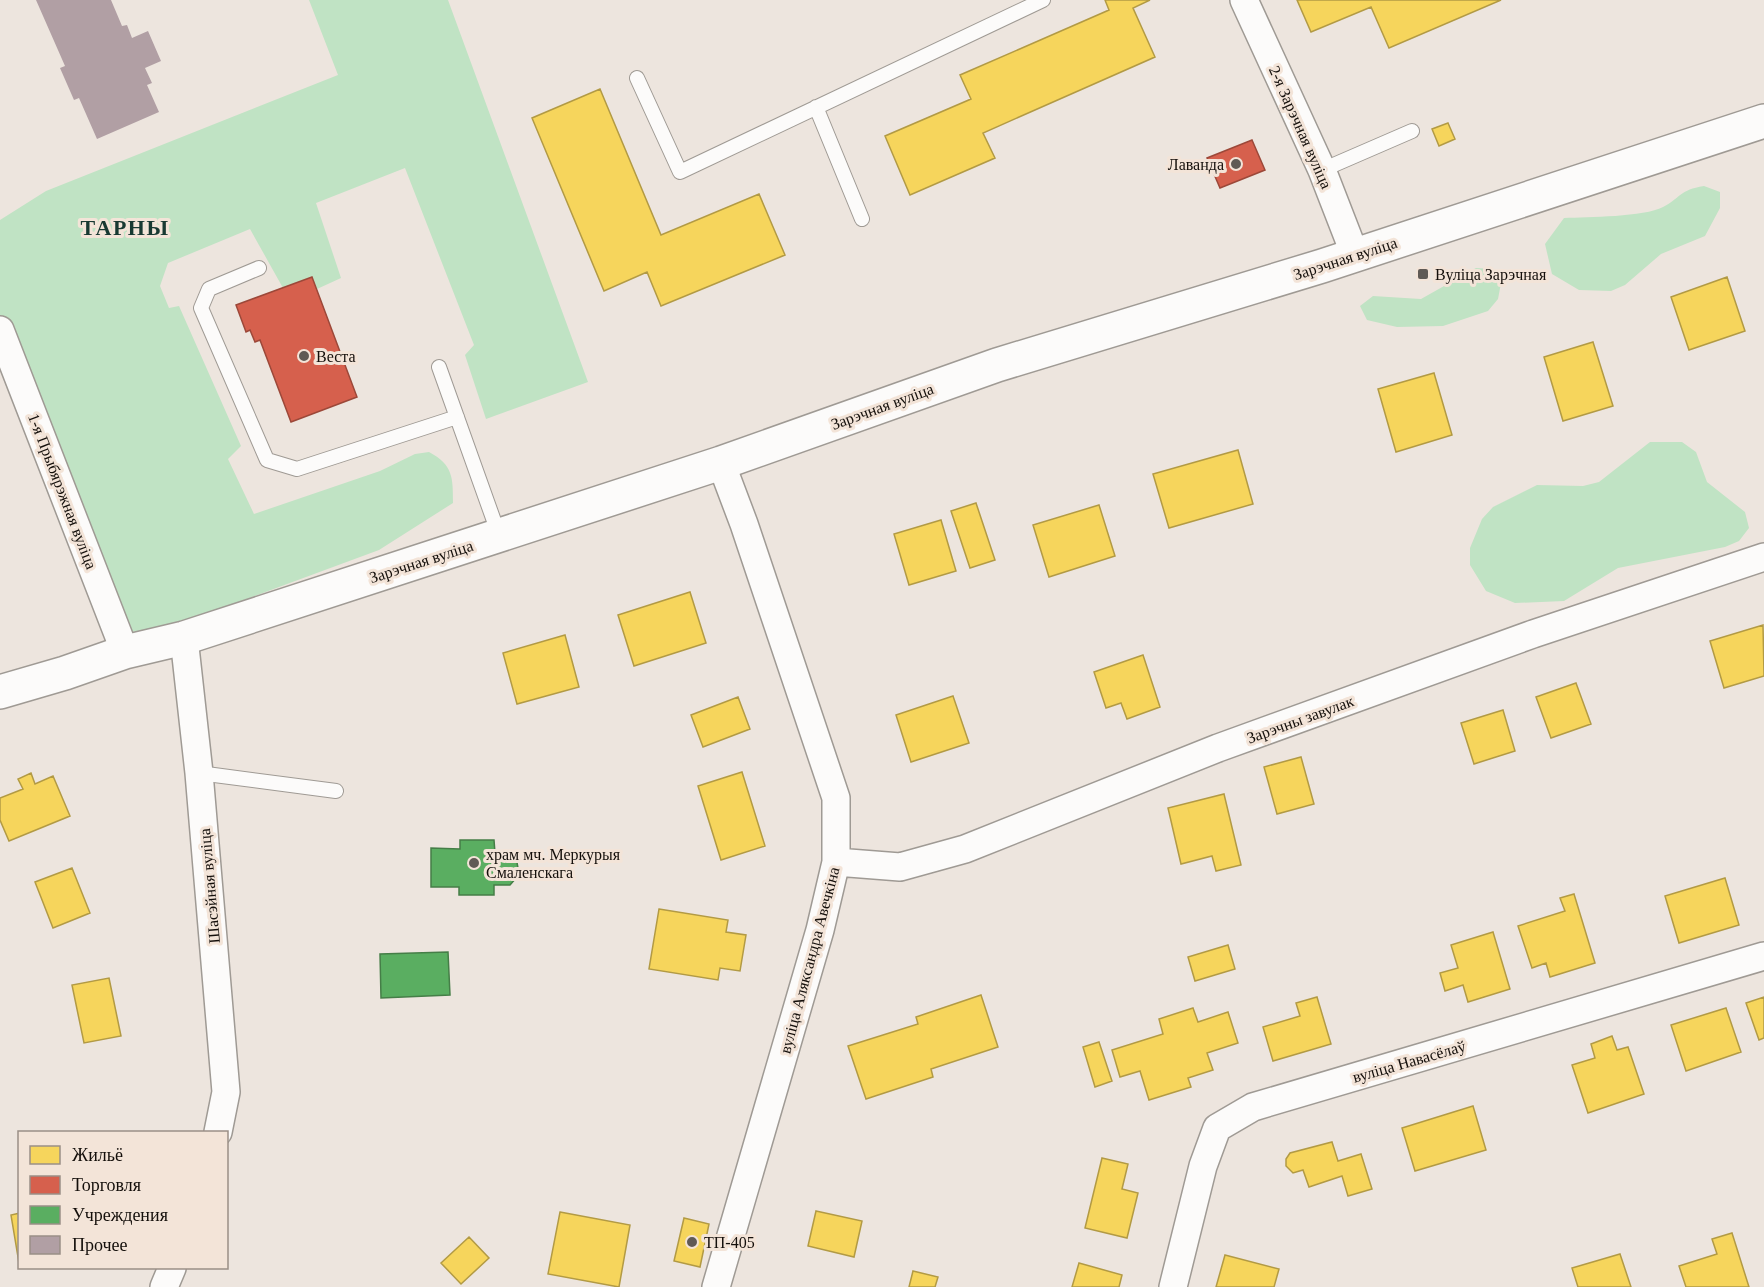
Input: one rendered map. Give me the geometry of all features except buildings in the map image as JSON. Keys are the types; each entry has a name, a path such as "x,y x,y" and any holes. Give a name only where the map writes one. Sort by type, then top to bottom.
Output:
{"street":[{"name":"2-я Зарэчная вуліца","path":"1244,0 1322,170 1355,255"},
{"name":"Зарэчная вуліца","path":"0,692 65,673 124,652 184,638 721,463 997,365 1355,255 1764,121"},
{"name":"1-я Прыбярэжная вуліца","path":"0,330 124,652"},
{"name":"вуліца Аляксандра Авечкіна","path":"717,1287 820,930 836,862 836,798 744,524 721,463"},
{"name":"Зарэчны завулак","path":"836,862 900,867 965,849 1240,740 1533,634 1764,557"},
{"name":"Шасэйная вуліца","path":"184,638 199,773 226,1092 218,1131"},
{"name":"вуліца Навасёлаў","path":"1173,1287 1203,1166 1217,1128 1253,1107 1764,956"},
{"path":"164,1287 172,1269"}],"lane":[{"path":"637,78 680,172 1043,0"},
{"path":"816,107 862,219"},
{"path":"1322,170 1412,131"},
{"path":"259,268 209,289 201,308 267,460 297,469 457,417"},
{"path":"439,367 500,535"},
{"path":"199,773 336,791"}],"green space":[{"path":"309,0 448,0 588,382 486,419 465,355 474,345 405,168 316,203 341,278 317,289 312,277 283,288 250,229 168,263 160,286 169,308 179,306 241,446 228,459 254,514 380,471 415,454 429,452 443,462 450,473 453,503 379,550 171,627 124,633 0,331 0,220 46,191 338,75"},
{"path":"1704,186 1720,192 1720,208 1705,236 1661,254 1625,285 1611,291 1579,290 1552,274 1545,244 1564,218 1643,213 1663,207 1685,192"},
{"path":"1476,268 1492,269 1501,283 1498,299 1488,311 1443,326 1397,327 1367,320 1360,306 1373,296 1421,299"},
{"path":"1650,442 1682,442 1696,452 1707,482 1745,512 1749,528 1739,541 1725,547 1618,568 1564,601 1515,603 1486,591 1470,565 1470,548 1482,519 1493,507 1537,485 1583,486 1599,482"}],"place":[{"name":"Лаванда","path":"1236,164"},
{"name":"Вуліца Зарэчная","path":"1423,274"},
{"name":"Веста","path":"304,356"},
{"name":"храм мч. Меркурыя Смаленскага","path":"474,863"},
{"name":"ТП-405","path":"692,1242"}],"district":[{"name":"ТАРНЫ","path":"125,227"}]}
